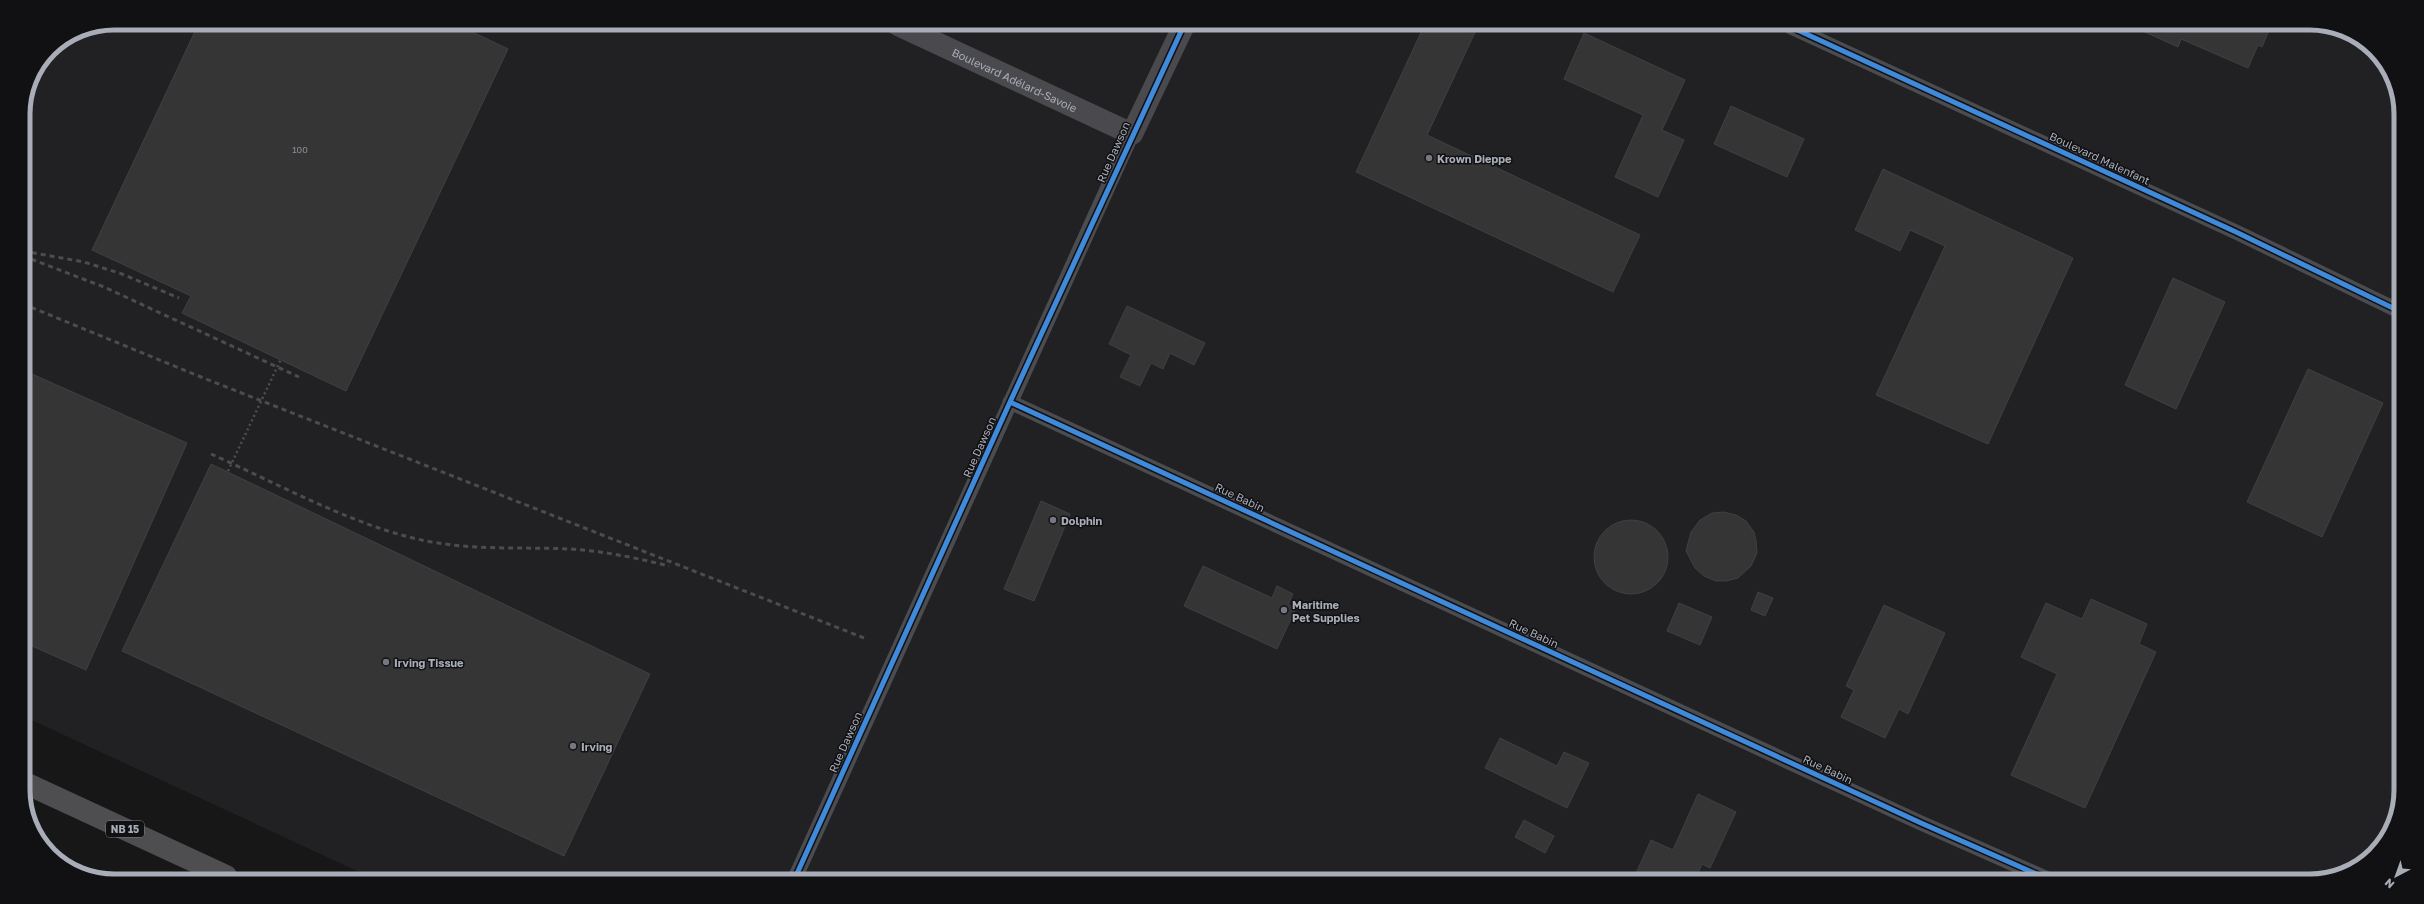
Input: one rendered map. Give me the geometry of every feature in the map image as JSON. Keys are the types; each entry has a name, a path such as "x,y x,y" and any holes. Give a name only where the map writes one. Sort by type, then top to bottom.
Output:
{"highway":[{"path":"30,775 194,862"},
{"name":"NB 15","path":"30,785 221,874"}],"street":[{"name":"Boulevard Adélard-Savoie","path":"909,30 1132,134"},
{"name":"Rue Dawson","path":"797,874 1132,134 1182,30"},
{"name":"Boulevard Malenfant","path":"1798,30 2236,232 2394,309"},
{"name":"Rue Babin","path":"1010,402 1892,810 2036,874"}],"path":[{"path":"228,472 281,359"}],"shaded area":[{"path":"109,30 2315,30 2337,34 2361,47 2377,63 2390,87 2394,109 2394,790 2390,817 2380,836 2361,857 2337,870 2315,874 364,874 30,719 30,114 36,82 47,63 68,44 82,36"}],"building":[{"path":"196,30 468,30 508,49 346,391 182,313 191,296 92,250"},
{"path":"1422,30 1476,30 1427,135 1640,235 1613,292 1356,172"},
{"path":"2141,30 2269,30 2262,47 2258,45 2248,68 2181,39 2178,47"},
{"path":"1584,33 1685,80 1662,130 1684,140 1658,197 1615,177 1643,115 1564,79"},
{"path":"1731,106 1804,139 1787,177 1714,144"},
{"path":"1883,169 2073,258 1988,444 1876,395 1945,246 1910,230 1900,251 1855,230"},
{"path":"2173,278 2225,302 2176,409 2125,385"},
{"path":"1127,306 1205,343 1194,365 1170,353 1163,369 1151,363 1140,386 1120,377 1131,355 1109,344"},
{"path":"2308,369 2383,403 2322,537 2247,502"},
{"path":"30,373 187,443 86,670 30,645"},
{"name":"Irving Tissue","path":"211,464 650,674 564,856 122,651"},
{"path":"1041,501 1070,514 1034,601 1004,589"},
{"path":"1724,512 1736,515 1746,521 1754,532 1757,553 1751,566 1738,578 1726,581 1716,581 1704,576 1695,568 1686,551 1691,532 1700,520 1712,513"},
{"path":"1624,520 1638,520 1652,526 1662,536 1668,550 1666,571 1662,578 1652,588 1638,594 1624,594 1610,588 1600,578 1594,564 1594,550 1600,536 1610,526"},
{"path":"1203,566 1272,598 1277,586 1293,594 1288,605 1296,608 1277,649 1184,606"},
{"path":"1758,592 1773,598 1765,616 1751,610"},
{"path":"2091,599 2147,624 2139,644 2156,652 2085,808 2011,775 2057,674 2021,657 2046,603 2082,619"},
{"path":"1679,603 1712,617 1700,645 1667,631"},
{"path":"1884,605 1945,633 1908,714 1899,709 1885,738 1841,717 1854,690 1846,686"},
{"path":"1500,738 1557,766 1564,752 1589,763 1567,808 1485,768"},
{"path":"1698,794 1736,812 1710,868 1702,864 1698,874 1636,874 1651,840 1673,850"},
{"path":"1524,820 1554,836 1545,853 1515,837"}],"railway":[{"path":"30,252 84,262 122,274 179,298"},
{"path":"30,259 104,287 299,377"},
{"path":"30,307 201,377 864,638"},
{"path":"211,454 322,506 381,529 410,537 438,543 471,547 554,548 595,551 669,566"}],"cycle path":[{"path":"797,874 1010,402 1182,30"},
{"path":"1798,30 2236,232 2394,309"},
{"path":"1010,402 1921,823 2036,874"}],"place":[{"name":"Krown Dieppe","path":"1429,158"},
{"name":"Dolphin","path":"1053,520"},
{"name":"Maritime Pet Supplies","path":"1284,610"},
{"name":"Irving Tissue","path":"386,662"},
{"name":"Irving","path":"573,746"}]}
